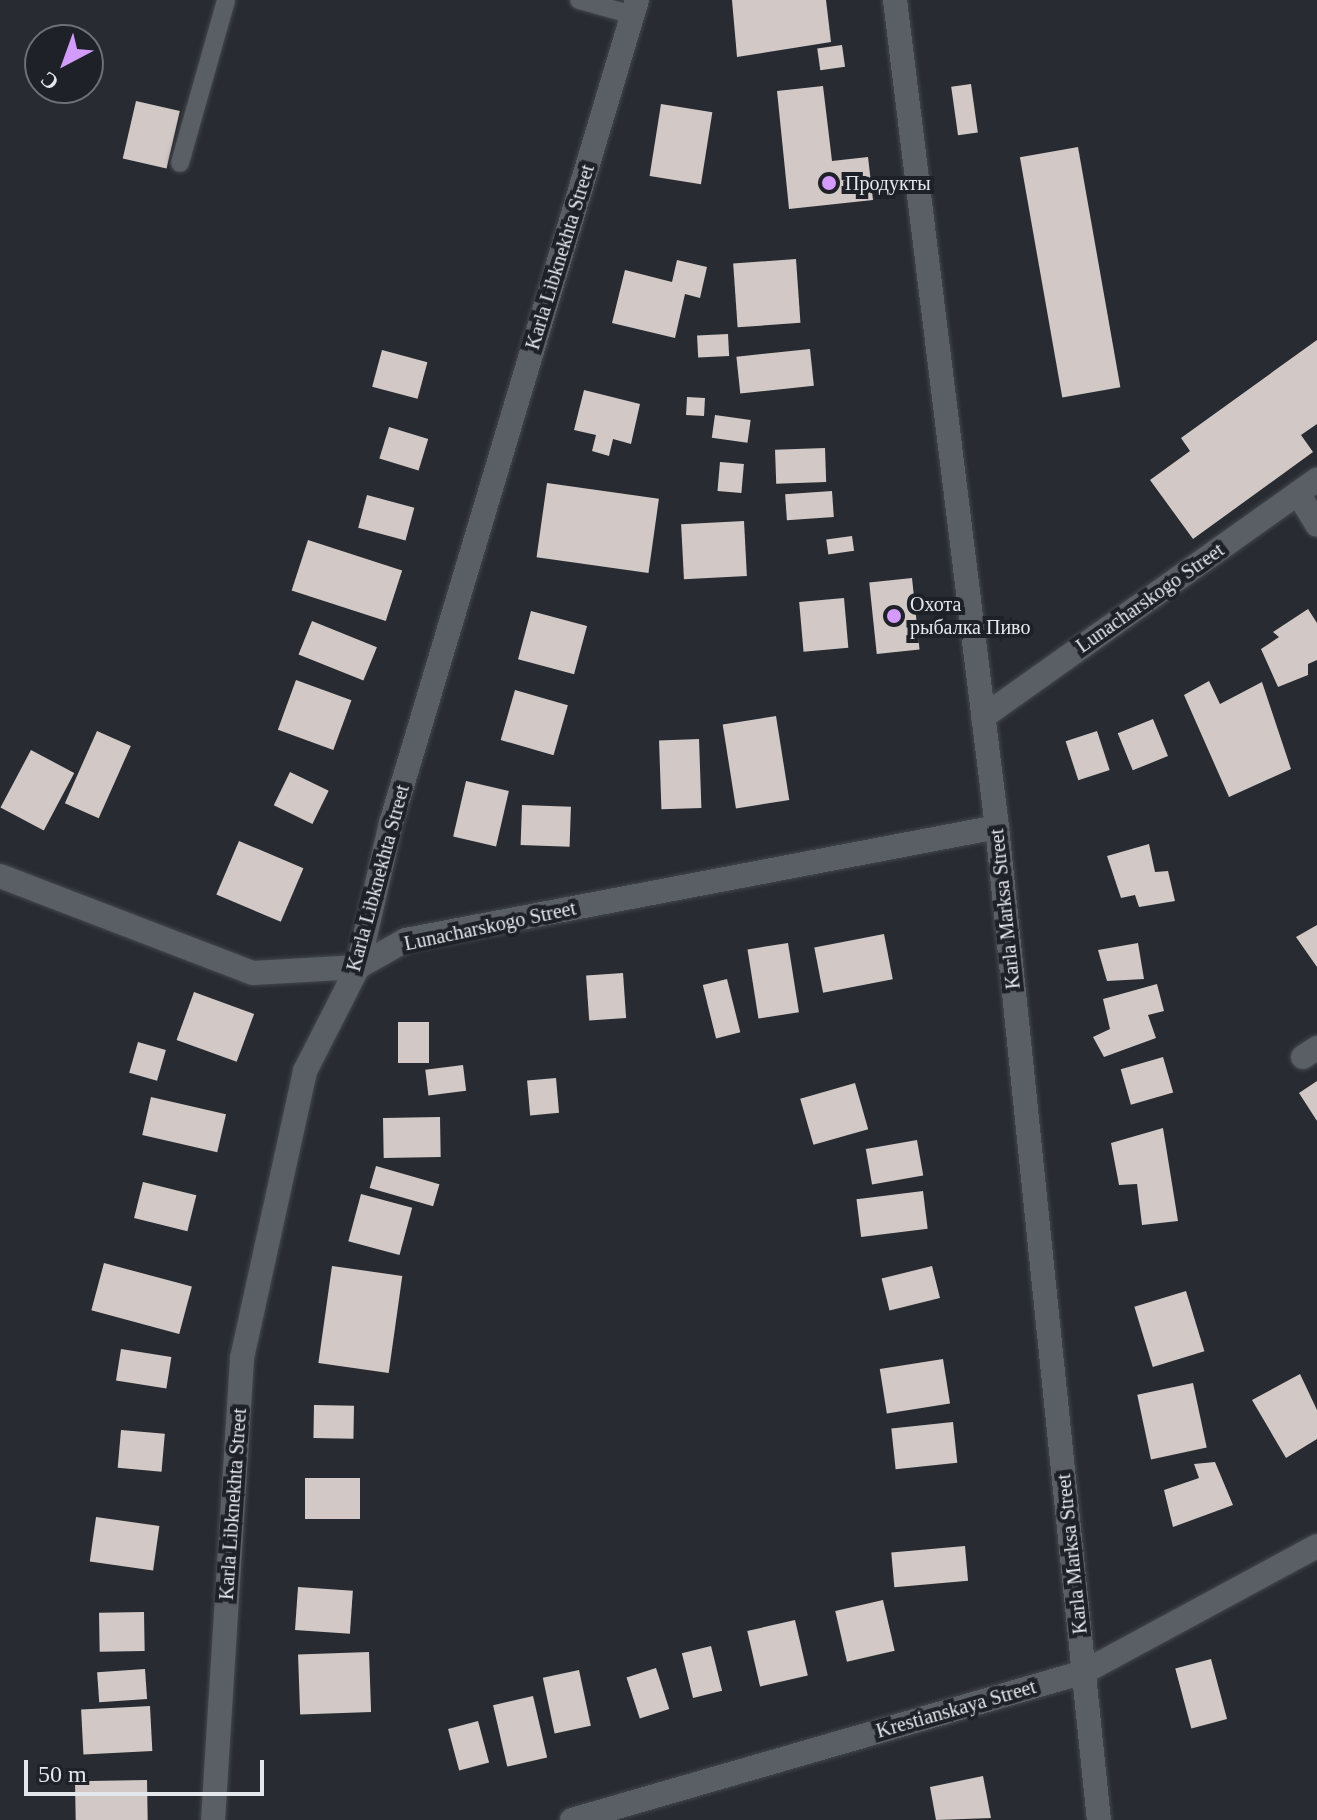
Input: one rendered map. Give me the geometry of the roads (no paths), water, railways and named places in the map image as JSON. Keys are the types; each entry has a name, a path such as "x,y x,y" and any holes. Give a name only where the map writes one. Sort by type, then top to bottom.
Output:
{"street":[{"name":"Karla Marksa Street","path":"895,0 997,827 1099,1820"},
{"name":"Karla Libknekhta Street","path":"213,1820 242,1358 305,1071 358,967 391,823 635,8"},
{"name":"Lunacharskogo Street","path":"983,717 1307,486"},
{"path":"1307,486 1317,525"},
{"name":"Lunacharskogo Street","path":"0,876 253,973 358,967 406,940 997,827"},
{"name":"Krestianskaya Street","path":"572,1820 1084,1672 1317,1546"}],"lane":[{"path":"180,163 226,0"},
{"path":"579,0 635,8"}],"place":[{"name":"Продукты","path":"829,183"},
{"name":"Охота рыбалка Пиво","path":"894,616"}]}
